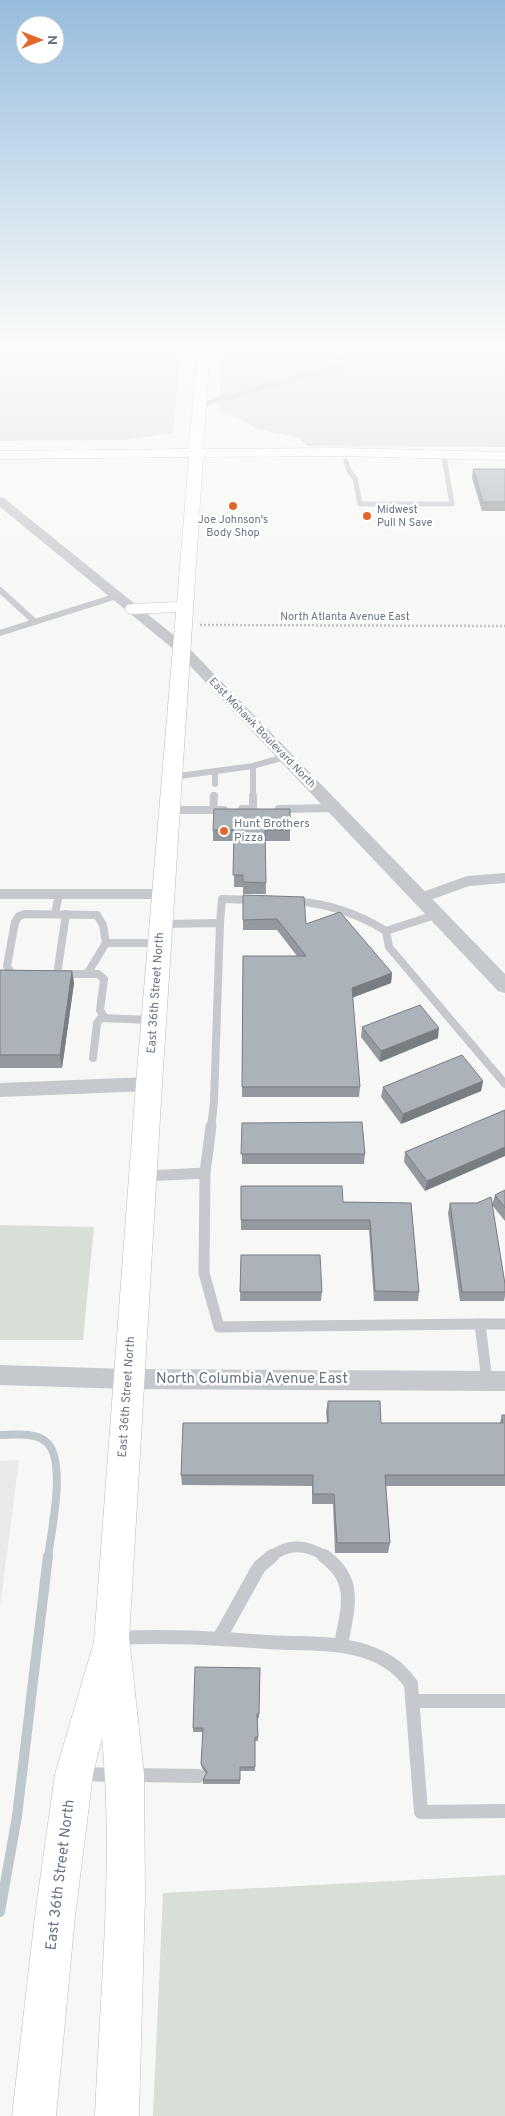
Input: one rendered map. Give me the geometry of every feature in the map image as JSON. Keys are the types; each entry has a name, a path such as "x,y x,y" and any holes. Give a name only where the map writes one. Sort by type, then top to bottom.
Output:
{"main road":[{"name":"East 36th Street North","path":"116,2116 125,1896 125,1775 110,1638 160,934 198,446"},
{"path":"0,460 52,462 339,452 451,457"},
{"path":"0,455 346,461 505,456"},
{"path":"133,609 186,606"},
{"name":"East 36th Street North","path":"34,2116 55,1916 74,1774 110,1638"}],"street":[{"name":"East Mohawk Boulevard North","path":"0,501 182,649 505,986"},
{"path":"422,898 467,881 505,878"},
{"path":"0,894 163,894"},
{"path":"0,1090 149,1084"},
{"name":"North Columbia Avenue East","path":"0,1376 128,1379 496,1381"}],"lane":[{"path":"346,461 349,471 355,478 360,504 452,504 451,457"},
{"path":"0,590 36,622"},
{"path":"0,633 117,596"},
{"path":"172,777 252,766 285,757"},
{"path":"252,766 253,809"},
{"path":"215,771 215,784"},
{"path":"213,810 214,796"},
{"path":"271,809 334,808"},
{"path":"170,810 262,809"},
{"path":"55,914 58,894"},
{"path":"262,900 222,899 214,1102 205,1173 204,1273 219,1326 505,1324"},
{"path":"281,900 311,901 365,917 386,931 389,947 505,1084"},
{"path":"87,974 106,943 103,925 97,915 55,914 19,916 15,922 7,966 12,974 20,976 98,974 104,979 100,1010 104,1017"},
{"path":"57,975 66,914"},
{"path":"386,931 438,914"},
{"path":"106,943 220,923"},
{"path":"93,1058 97,1023 104,1017 126,1020 154,1020"},
{"path":"143,1176 205,1173"},
{"path":"480,1324 496,1381"},
{"path":"220,1637 259,1567 281,1549 296,1546 315,1550 332,1562 345,1577 349,1599 341,1645"},
{"path":"110,1638 167,1635 341,1645 394,1665 405,1673 411,1684 421,1812 505,1811"},
{"path":"413,1702 505,1701"},
{"path":"74,1774 199,1776"}],"path":[{"name":"North Atlanta Avenue East","path":"184,625 505,626"}],"shaded area":[{"path":"307,446 505,446 505,447"},
{"path":"0,1225 94,1227 83,1340 0,1340"},
{"path":"19,1460 0,1607 0,1461"},
{"path":"505,1875 505,2116 153,2116 163,1893"}],"building":[{"path":"473,469 505,469 505,502 483,502"},
{"path":"214,809 290,809 290,830 265,830 266,883 243,882 243,875 233,875 234,830 213,830"},
{"path":"243,895 304,897 306,924 340,912 392,973 352,988 360,1087 242,1087 243,956 306,956 277,919 243,920"},
{"path":"0,970 72,971 60,1055 0,1055"},
{"path":"420,1005 439,1028 381,1051 362,1027"},
{"path":"462,1055 483,1081 403,1114 383,1087"},
{"path":"505,1110 505,1147 427,1181 405,1152"},
{"path":"362,1122 365,1154 241,1154 242,1123"},
{"path":"241,1186 342,1186 343,1202 411,1203 419,1292 375,1291 370,1220 241,1220"},
{"path":"505,1190 505,1208 495,1195"},
{"path":"491,1197 505,1292 462,1292 450,1203 477,1203"},
{"path":"241,1255 320,1255 322,1292 240,1292"},
{"path":"328,1401 380,1401 381,1423 503,1423 502,1415 505,1415 505,1475 385,1475 390,1543 337,1543 334,1494 313,1494 313,1475 181,1475 183,1423 328,1423"},
{"path":"195,1667 260,1668 259,1714 257,1714 258,1737 255,1737 255,1767 240,1767 240,1780 203,1780 207,1772 201,1764 203,1728 193,1728"}],"waterway":[{"path":"0,1435 35,1436 45,1441 52,1450 56,1462 57,1478 48,1557"},
{"path":"0,1912 17,1816 48,1556"}],"place":[{"name":"Joe Johnson's Body Shop","path":"233,506"},
{"name":"Midwest Pull N Save","path":"367,516"},
{"name":"Hunt Brothers Pizza","path":"224,831"}]}
